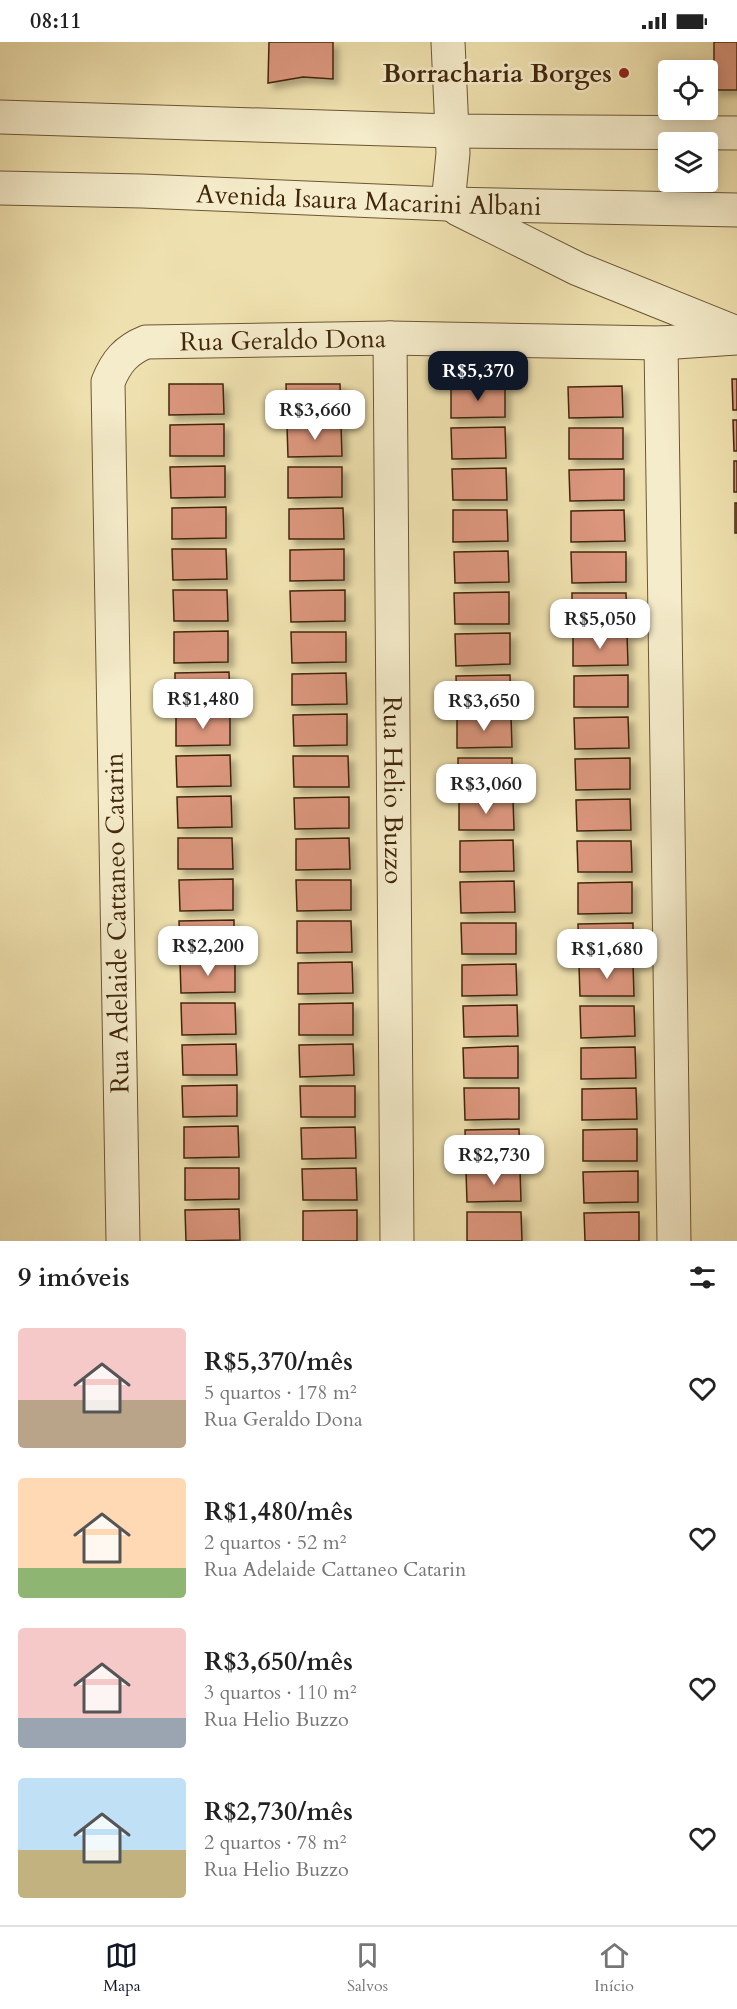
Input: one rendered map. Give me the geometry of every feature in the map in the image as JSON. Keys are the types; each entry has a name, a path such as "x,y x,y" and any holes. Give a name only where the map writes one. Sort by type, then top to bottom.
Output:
{"street":[{"path":"448,42 453,153 448,204 578,269 737,333"},
{"path":"0,117 452,131 737,133"},
{"name":"Avenida Isaura Macarini Albani","path":"0,188 142,191 448,204 737,210"},
{"name":"Rua Geraldo Dona","path":"122,357 133,347 146,342 390,338 662,344 737,338"},
{"name":"Rua Helio Buzzo","path":"390,338 397,1241"},
{"path":"662,344 674,1241"},
{"name":"Rua Adelaide Cattaneo Catarin","path":"122,357 114,367 108,382 123,1241"}],"building":[{"path":"269,42 333,42 333,79 303,77 268,83"},
{"path":"714,42 737,42 737,90 718,90 718,60 714,60"},
{"path":"732,379 737,379 737,410 733,410"},
{"path":"169,384 223,384 224,414 169,415"},
{"path":"286,384 340,384 341,415 287,416"},
{"path":"505,386 505,417 451,418 451,387"},
{"path":"622,386 623,417 569,418 568,387"},
{"path":"733,420 737,420 737,451 734,451"},
{"path":"224,424 224,456 170,456 170,425"},
{"path":"341,425 342,456 288,457 287,426"},
{"path":"505,427 506,458 452,459 451,428"},
{"path":"569,428 623,428 623,459 569,459"},
{"path":"734,461 737,461 737,492 734,492"},
{"path":"225,466 225,497 171,498 170,467"},
{"path":"288,467 342,467 342,497 288,498"},
{"path":"506,468 507,500 453,500 452,469"},
{"path":"624,469 624,500 570,501 569,470"},
{"path":"735,503 737,503 737,533 735,533"},
{"path":"226,507 226,538 172,539 172,508"},
{"path":"343,508 344,539 289,539 289,509"},
{"path":"453,510 507,510 508,541 453,542"},
{"path":"624,510 625,541 571,542 571,511"},
{"path":"172,549 226,549 227,579 173,580"},
{"path":"344,549 344,580 290,581 290,550"},
{"path":"508,551 509,582 455,583 454,552"},
{"path":"571,552 626,552 626,582 572,583"},
{"path":"173,590 227,590 228,621 174,621"},
{"path":"345,590 345,621 291,622 290,591"},
{"path":"509,592 509,624 455,624 454,593"},
{"path":"572,593 626,593 627,624 572,625"},
{"path":"228,631 228,662 174,663 174,632"},
{"path":"291,632 346,632 346,662 292,663"},
{"path":"510,633 510,664 456,666 455,634"},
{"path":"627,634 628,665 573,666 573,635"},
{"path":"229,672 230,703 175,704 175,673"},
{"path":"346,673 347,704 292,705 292,674"},
{"path":"510,675 511,706 457,707 456,676"},
{"path":"628,675 628,707 574,707 574,676"},
{"path":"176,714 230,714 230,745 176,746"},
{"path":"347,714 347,745 294,746 293,715"},
{"path":"511,716 512,747 457,748 457,717"},
{"path":"628,717 629,748 575,749 574,718"},
{"path":"230,755 231,786 177,787 176,756"},
{"path":"293,756 348,756 349,787 294,787"},
{"path":"458,758 512,758 512,788 458,789"},
{"path":"630,758 630,789 576,790 575,759"},
{"path":"231,796 232,827 178,828 177,797"},
{"path":"349,797 349,828 295,829 294,798"},
{"path":"513,799 514,830 459,830 459,800"},
{"path":"630,799 631,830 577,831 576,800"},
{"path":"178,838 232,838 233,869 178,869"},
{"path":"349,838 350,869 296,870 296,839"},
{"path":"513,840 514,871 460,872 460,841"},
{"path":"577,841 631,841 632,872 578,872"},
{"path":"233,879 233,910 180,911 179,880"},
{"path":"296,880 351,880 351,910 297,911"},
{"path":"514,881 515,912 461,913 460,882"},
{"path":"632,882 632,913 578,914 578,883"},
{"path":"234,920 234,951 180,952 179,921"},
{"path":"297,921 351,921 352,952 297,953"},
{"path":"461,923 516,923 516,954 462,954"},
{"path":"633,923 633,954 579,955 578,924"},
{"path":"235,961 235,992 181,993 180,962"},
{"path":"352,962 353,993 298,994 298,963"},
{"path":"516,964 517,995 462,996 462,965"},
{"path":"633,964 634,996 580,996 579,965"},
{"path":"181,1003 235,1003 236,1034 182,1035"},
{"path":"353,1003 353,1035 299,1035 299,1004"},
{"path":"517,1005 518,1036 464,1037 463,1006"},
{"path":"580,1006 634,1006 635,1036 581,1038"},
{"path":"236,1044 237,1075 183,1075 182,1045"},
{"path":"353,1044 354,1075 300,1077 299,1045"},
{"path":"518,1046 518,1078 464,1078 463,1048"},
{"path":"635,1047 636,1078 581,1079 581,1048"},
{"path":"237,1085 237,1116 183,1117 182,1086"},
{"path":"300,1086 355,1086 355,1117 301,1117"},
{"path":"464,1088 519,1088 519,1119 465,1120"},
{"path":"636,1088 637,1119 582,1120 582,1089"},
{"path":"238,1126 239,1157 184,1158 184,1127"},
{"path":"355,1127 356,1158 302,1159 301,1128"},
{"path":"519,1129 520,1160 466,1161 465,1130"},
{"path":"637,1129 637,1161 583,1161 583,1130"},
{"path":"185,1168 239,1168 239,1199 185,1200"},
{"path":"356,1168 357,1200 303,1200 302,1169"},
{"path":"520,1170 521,1201 467,1202 466,1171"},
{"path":"638,1171 638,1202 584,1203 583,1172"},
{"path":"239,1209 240,1240 186,1241 185,1210"},
{"path":"357,1210 357,1241 303,1241 303,1211"},
{"path":"467,1212 521,1212 522,1241 467,1241"},
{"path":"639,1212 639,1241 585,1241 584,1213"}],"place":[{"name":"Borracharia Borges","path":"624,73"}]}
